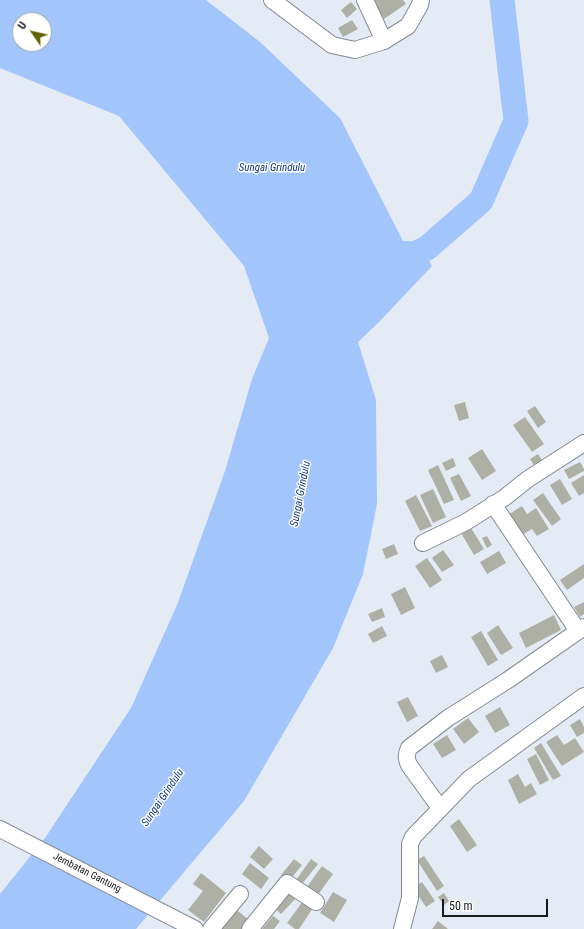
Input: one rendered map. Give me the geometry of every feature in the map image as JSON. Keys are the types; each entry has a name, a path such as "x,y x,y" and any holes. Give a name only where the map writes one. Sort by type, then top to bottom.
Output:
{"street":[{"path":"272,0 332,44 354,50 384,41 408,26 420,5 421,0"},
{"path":"365,0 384,41"},
{"path":"423,543 466,522 528,479 584,443"},
{"path":"440,808 406,760 406,754 409,748 448,718 508,680 581,629 494,504"},
{"path":"402,929 410,898 410,844 419,830 469,779 584,696"},
{"name":"Jembatan Gantung","path":"0,829 195,929"},
{"path":"250,929 287,883 316,902"},
{"path":"211,929 240,894"}],"water":[{"name":"Sungai Grindulu","path":"0,0 206,0 260,42 340,118 403,241 417,241 432,266 358,342 376,400 377,504 363,574 333,648 244,801 136,929 0,929 0,894 45,838 131,708 177,605 225,471 252,379 269,338 244,266 119,116 0,68"}],"building":[{"path":"372,0 403,0 406,4 384,19"},
{"path":"351,2 357,9 347,18 341,10"},
{"path":"352,20 358,29 343,37 338,28"},
{"path":"465,402 469,418 459,421 454,405"},
{"path":"535,406 546,422 538,428 527,411"},
{"path":"525,417 544,444 532,452 513,425"},
{"path":"482,449 496,471 482,480 468,458"},
{"path":"538,454 545,465 537,470 530,459"},
{"path":"453,458 456,466 446,471 442,463"},
{"path":"580,462 584,471 569,479 564,470"},
{"path":"438,465 454,500 444,504 428,470"},
{"path":"459,474 471,496 461,501 450,478"},
{"path":"584,475 584,493 579,496 571,483"},
{"path":"560,479 572,499 562,505 550,485"},
{"path":"433,489 446,517 433,523 420,495"},
{"path":"543,493 561,519 552,526 533,500"},
{"path":"416,495 432,526 420,531 405,501"},
{"path":"522,506 527,514 536,508 549,529 537,536 532,529 519,537 506,516"},
{"path":"471,528 484,549 474,555 461,533"},
{"path":"487,536 492,545 487,548 482,538"},
{"path":"394,544 398,554 386,559 382,549"},
{"path":"443,550 454,565 442,572 432,558"},
{"path":"499,551 506,563 487,574 480,562"},
{"path":"427,558 442,580 430,588 415,566"},
{"path":"584,564 584,578 567,590 560,580"},
{"path":"405,587 415,608 401,615 391,594"},
{"path":"584,602 584,614 580,617 574,607"},
{"path":"382,608 385,617 372,622 368,614"},
{"path":"554,615 561,630 526,648 519,633"},
{"path":"498,625 513,648 501,655 487,633"},
{"path":"382,626 387,636 373,643 368,634"},
{"path":"481,631 498,660 488,666 471,637"},
{"path":"442,655 448,667 436,673 430,661"},
{"path":"408,697 418,716 407,722 397,702"},
{"path":"500,707 510,725 495,733 485,716"},
{"path":"468,718 479,732 464,744 453,729"},
{"path":"580,719 584,727 584,733 577,737 570,725"},
{"path":"447,735 456,750 442,758 433,744"},
{"path":"557,735 564,745 575,738 584,752 562,766 546,742"},
{"path":"541,743 561,776 553,780 534,748"},
{"path":"536,754 549,780 540,785 527,759"},
{"path":"518,774 525,787 531,783 537,794 519,804 508,780"},
{"path":"459,819 477,845 467,852 450,826"},
{"path":"259,846 273,859 264,869 250,857"},
{"path":"424,856 444,886 437,891 417,860"},
{"path":"294,859 302,865 289,881 281,875"},
{"path":"311,859 318,864 302,884 296,880"},
{"path":"250,863 269,878 261,889 242,874"},
{"path":"322,866 333,874 315,899 304,891"},
{"path":"201,873 226,893 204,922 188,910 203,891 193,884"},
{"path":"422,882 435,901 426,907 413,888"},
{"path":"288,887 298,896 281,914 271,905"},
{"path":"333,892 347,900 334,922 320,913"},
{"path":"444,893 449,901 444,905 438,897"},
{"path":"303,901 313,908 299,929 295,929 287,923"},
{"path":"234,908 253,923 248,929 216,929"},
{"path":"273,916 280,921 274,929 262,929"},
{"path":"438,921 448,929 432,929"}],"waterway":[{"path":"393,265 427,248 481,201 516,121 502,0"}]}
